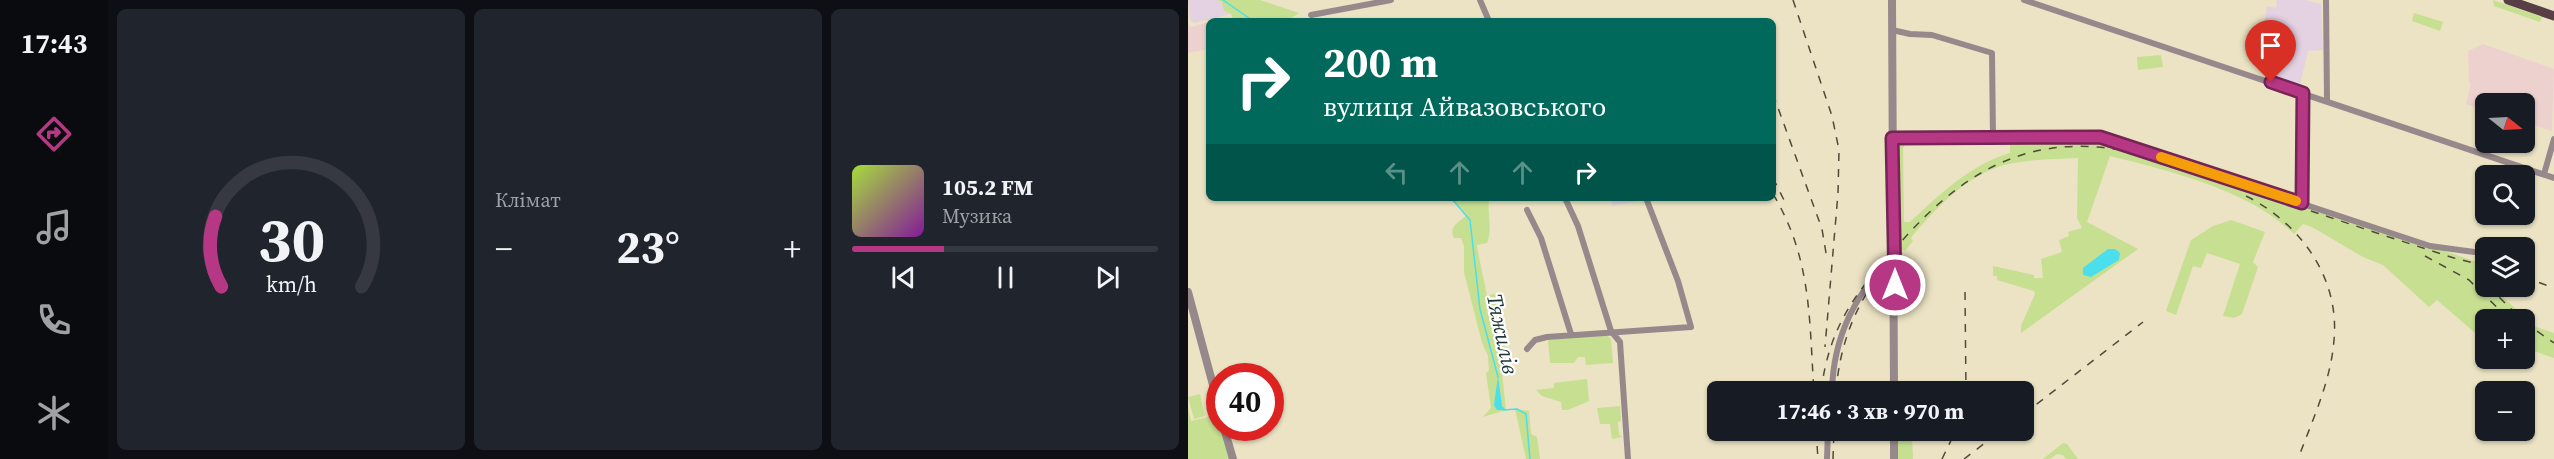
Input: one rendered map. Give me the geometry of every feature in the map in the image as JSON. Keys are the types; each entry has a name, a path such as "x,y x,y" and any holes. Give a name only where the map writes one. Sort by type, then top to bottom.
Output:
{"main road":[{"path":"2508,0 2554,16"}],"street":[{"path":"1311,15 1391,0"},
{"path":"1480,0 1488,18"},
{"path":"1892,0 1894,381"},
{"path":"2024,0 2554,178"},
{"path":"2326,0 2327,100"},
{"path":"1321,13 1323,18"},
{"path":"1892,30 1932,35 1992,53 1993,138"},
{"path":"2302,203 2303,93"},
{"path":"1892,138 2100,137 2430,246 2474,252"},
{"path":"2544,174 2554,139"},
{"path":"1566,201 1578,226 1611,332 1620,342"},
{"path":"1527,349 1535,340 1571,334 1691,327 1677,281 1647,201"},
{"path":"1527,210 1541,238 1571,334"},
{"path":"1832,381 1833,366 1847,319 1869,283 1894,253"},
{"path":"1188,292 1207,363"},
{"path":"1625,330 1620,342 1628,459"},
{"path":"1228,441 1233,459"},
{"path":"1827,459 1828,441"},
{"path":"1894,441 1894,459"}],"shaded area":[{"path":"1188,0 1217,0 1222,2 1231,14 1206,18 1206,20 1194,23 1190,20"},
{"path":"2277,0 2306,0 2321,4 2323,50 2308,51 2300,85 2265,74 2264,23 2267,6 2276,8"},
{"path":"1206,23 1206,50 1188,53 1188,25 1191,27"},
{"path":"2483,44 2554,69 2552,131 2535,125 2535,93 2475,93 2475,107 2466,104 2471,83 2469,82 2468,51"},
{"path":"1611,201 1638,201 1612,206"}],"green space":[{"path":"1217,0 1260,0 1299,13 1292,18 1233,18 1231,14 1224,11 1222,2"},
{"path":"2493,0 2542,17 2540,22 2494,6"},
{"path":"2414,13 2443,22 2440,31 2412,21"},
{"path":"2161,55 2163,67 2138,70 2137,57"},
{"path":"2088,136 2302,203 2475,261 2475,297 2503,297 2516,309 2475,309 2474,332 2437,300 2429,307 2383,265 2363,257 2312,227 2303,224 2294,234 2255,205 2232,194 2158,168 2110,156 2087,222 2138,249 2021,333 2021,326 2035,294 2034,291 1997,280 1997,276 1993,276 1993,266 2034,275 2034,278 2043,278 2041,259 2062,252 2059,240 2069,236 2068,232 2082,228 2077,218 2078,158 2017,162 1995,168 1967,183 1942,204 1911,238 1913,241 1905,251 1898,247 1897,140 1908,140 1903,148 1904,222 1910,222 1944,191 1969,173 2010,153 2010,138"},
{"path":"1454,201 1489,201 1489,238 1487,243 1477,245 1487,296 1497,293 1499,303 1487,311 1492,327 1498,330 1506,349 1500,355 1506,410 1483,417 1491,408 1486,373 1489,371 1488,356 1482,343 1464,272 1464,246 1461,238 1454,238 1452,231 1455,225 1467,215"},
{"path":"2231,220 2265,232 2253,262 2258,267 2242,314 2234,318 2223,316 2240,264 2207,253 2201,268 2193,266 2176,315 2166,311 2191,240 2213,226"},
{"path":"2535,327 2554,333 2554,358 2535,351"},
{"path":"1605,334 1611,339 1613,363 1586,365 1585,357 1578,357 1574,363 1550,363 1548,340"},
{"path":"1587,379 1589,401 1568,410 1562,410 1561,402 1542,396 1536,390 1554,388 1554,383"},
{"path":"1200,394 1205,416 1194,419 1188,397"},
{"path":"1620,406 1621,421 1618,422 1619,434 1622,437 1612,439 1610,424 1600,424 1597,408"},
{"path":"1188,408 1191,421 1206,418 1206,441 1224,441 1229,459 1188,459"},
{"path":"1515,409 1529,411 1531,434 1537,437 1540,459 1526,459"},
{"path":"1898,441 1912,441 1913,459 1897,459"},
{"path":"2063,443 2067,444 2078,459 2066,459 2063,455 2057,454 2050,459 2043,459"}],"water":[{"path":"2108,249 2115,249 2120,253 2119,260 2091,277 2083,275 2083,268"},
{"path":"1498,376 1502,406 1506,410 1497,410 1494,405"}],"waterway":[{"name":"Тяжилів","path":"1223,0 1249,18"},
{"name":"Тяжилів","path":"1454,201 1470,220 1480,309 1498,377"},
{"name":"Тяжилів","path":"1503,410 1517,409 1526,414 1530,459"}],"railway":[{"path":"1793,0 1832,116 1839,150 1838,193 1825,347"},
{"path":"1776,102 1822,229 1827,259"},
{"path":"1823,381 1831,347 1847,310 1900,243 1950,194 2004,161 2034,152 2065,147 2099,147 2136,153 2178,165 2428,250 2475,263"},
{"path":"1776,184 1784,200"},
{"path":"2246,196 2266,207 2299,237 2323,274 2330,295 2334,317 2334,340 2329,371 2298,459"},
{"path":"1776,200 1786,218 1802,266 1809,314 1813,381"},
{"path":"2425,256 2469,280 2499,309"},
{"path":"2535,281 2554,288"},
{"path":"1838,381 1843,348 1848,334 1859,307 1874,282"},
{"path":"1965,292 1966,381"},
{"path":"2499,297 2511,309"},
{"path":"2034,406 2143,322"},
{"path":"2535,330 2554,343"},
{"path":"1817,441 1818,459"},
{"path":"1833,459 1834,441"},
{"path":"1942,459 1951,441"},
{"path":"1964,459 1988,441"}],"slow traffic":[{"path":"2161,157 2296,201"}],"route":[{"path":"1895,285 1892,138 2100,137 2302,203 2303,93 2271,82"}]}
